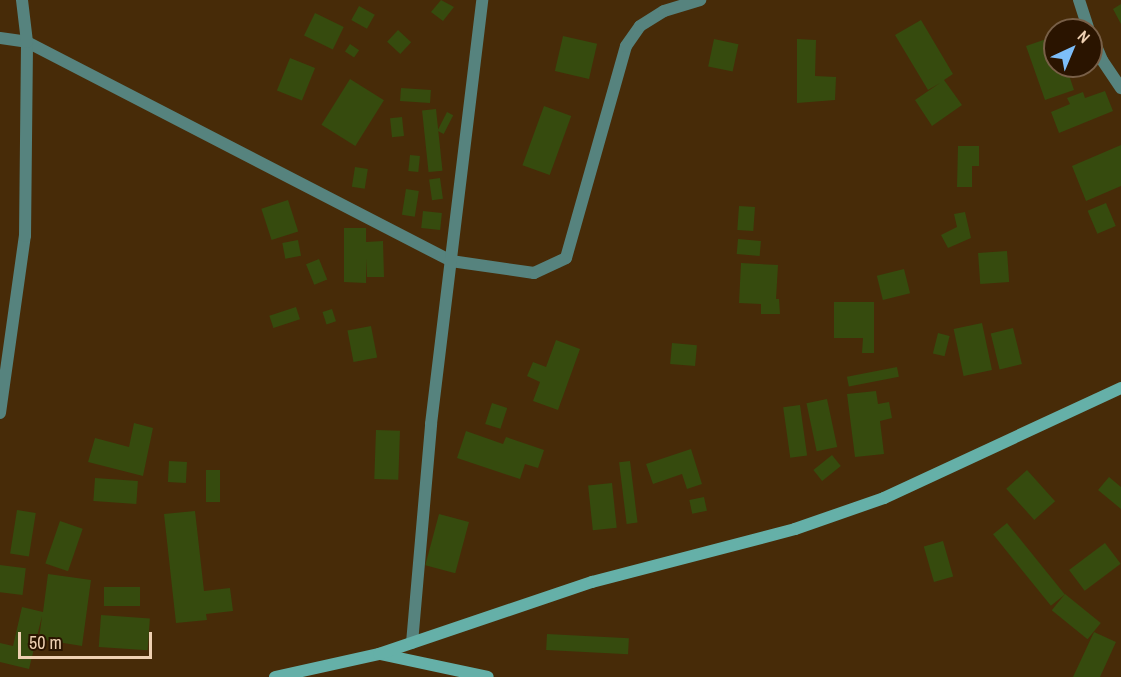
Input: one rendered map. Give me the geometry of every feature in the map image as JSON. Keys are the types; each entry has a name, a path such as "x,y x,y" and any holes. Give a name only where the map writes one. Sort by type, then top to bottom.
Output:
{"street":[{"path":"0,413 26,236 27,42 22,0"},
{"path":"412,643 431,424 482,0"},
{"path":"0,38 27,42 451,261 534,273 566,258 626,46 640,26 664,11 700,0"},
{"path":"1079,0 1085,18"},
{"path":"1103,61 1121,88"},
{"path":"275,677 379,654 592,582 795,529 884,498 1121,388"},
{"path":"379,654 488,677"}],"building":[{"path":"441,0 454,7 443,21 431,12"},
{"path":"1121,4 1121,24 1113,9"},
{"path":"359,6 375,15 367,29 351,20"},
{"path":"315,13 344,27 333,49 304,35"},
{"path":"921,20 953,74 944,80 962,105 932,126 915,100 940,83 928,90 895,35"},
{"path":"398,30 411,42 400,54 387,42"},
{"path":"563,36 597,44 589,79 555,71"},
{"path":"714,39 738,44 733,72 708,66"},
{"path":"797,39 816,40 815,76 836,77 835,100 797,103"},
{"path":"1043,40 1043,78 1070,78 1074,90 1045,100 1026,46"},
{"path":"350,44 359,50 354,58 345,51"},
{"path":"290,58 315,68 302,101 277,90"},
{"path":"350,79 384,100 355,146 321,125"},
{"path":"401,88 431,90 430,103 400,101"},
{"path":"1105,91 1113,111 1059,133 1051,112 1070,104 1067,98 1083,92 1085,98"},
{"path":"544,106 571,116 550,175 522,165"},
{"path":"436,109 442,171 429,172 422,110"},
{"path":"447,112 453,115 444,134 437,131"},
{"path":"402,117 404,136 392,137 390,118"},
{"path":"1121,145 1121,186 1086,201 1072,166"},
{"path":"958,146 979,146 979,166 972,166 972,187 957,187"},
{"path":"410,155 420,156 418,172 408,171"},
{"path":"355,167 368,169 365,189 352,187"},
{"path":"440,178 443,199 432,200 429,180"},
{"path":"406,189 419,191 415,217 402,215"},
{"path":"288,200 298,231 272,240 261,209"},
{"path":"1106,203 1116,226 1097,234 1088,211"},
{"path":"739,206 755,207 753,231 737,230"},
{"path":"423,211 442,213 440,230 421,228"},
{"path":"965,212 971,238 948,248 941,235 957,227 954,214"},
{"path":"344,228 366,228 366,242 383,241 384,277 367,277 366,259 366,283 344,282"},
{"path":"738,239 761,241 760,256 737,254"},
{"path":"298,240 301,256 285,259 282,243"},
{"path":"1007,251 1009,282 980,284 978,253"},
{"path":"319,259 327,279 314,285 306,264"},
{"path":"741,263 778,265 776,299 779,299 780,314 761,314 761,304 739,303"},
{"path":"904,269 910,293 883,300 877,276"},
{"path":"834,302 874,302 874,353 862,353 863,338 834,338"},
{"path":"296,307 300,319 273,328 269,316"},
{"path":"332,309 336,321 327,324 322,312"},
{"path":"982,323 992,370 964,376 954,329"},
{"path":"371,326 377,357 354,362 347,331"},
{"path":"1013,328 1022,364 1000,369 991,334"},
{"path":"938,333 950,336 945,356 933,353"},
{"path":"556,340 580,349 558,410 533,401 540,382 527,376 533,362 546,367"},
{"path":"672,343 697,345 695,366 670,364"},
{"path":"897,367 899,377 849,387 847,377"},
{"path":"876,391 878,404 889,402 892,418 880,421 884,454 855,457 847,394"},
{"path":"827,399 837,447 817,451 806,403"},
{"path":"492,403 507,408 500,429 485,424"},
{"path":"800,405 807,456 790,458 783,407"},
{"path":"134,423 153,428 143,476 88,462 95,438 129,447"},
{"path":"376,430 400,431 398,480 374,479"},
{"path":"466,431 503,444 506,437 544,450 538,468 525,464 520,479 457,458"},
{"path":"691,449 702,484 687,489 682,474 653,484 646,464"},
{"path":"832,455 841,466 822,481 813,470"},
{"path":"169,461 187,462 186,483 168,482"},
{"path":"630,461 638,523 627,524 619,462"},
{"path":"206,470 220,470 220,502 206,502"},
{"path":"1027,470 1055,501 1034,520 1006,489"},
{"path":"1109,477 1121,487 1121,509 1098,490"},
{"path":"95,478 138,481 136,504 93,501"},
{"path":"612,483 617,528 593,530 588,486"},
{"path":"704,497 707,511 692,514 689,500"},
{"path":"17,510 36,513 29,556 10,553"},
{"path":"195,511 204,591 230,588 233,611 206,614 207,620 176,623 164,514"},
{"path":"439,514 469,522 455,573 425,565"},
{"path":"60,521 83,529 68,571 45,564"},
{"path":"1007,523 1065,594 1051,606 993,534"},
{"path":"943,541 953,577 934,582 924,547"},
{"path":"1105,543 1121,564 1085,591 1069,570"},
{"path":"0,565 26,568 23,595 0,592"},
{"path":"48,574 91,580 82,646 39,639 42,616 29,669 0,662 0,643 13,646 22,607 43,612"},
{"path":"104,587 140,587 140,606 104,606"},
{"path":"1065,594 1101,623 1088,639 1052,610"},
{"path":"101,615 150,618 148,650 99,647"},
{"path":"1094,632 1116,642 1100,677 1073,677"},
{"path":"547,634 629,638 628,654 546,650"}]}
